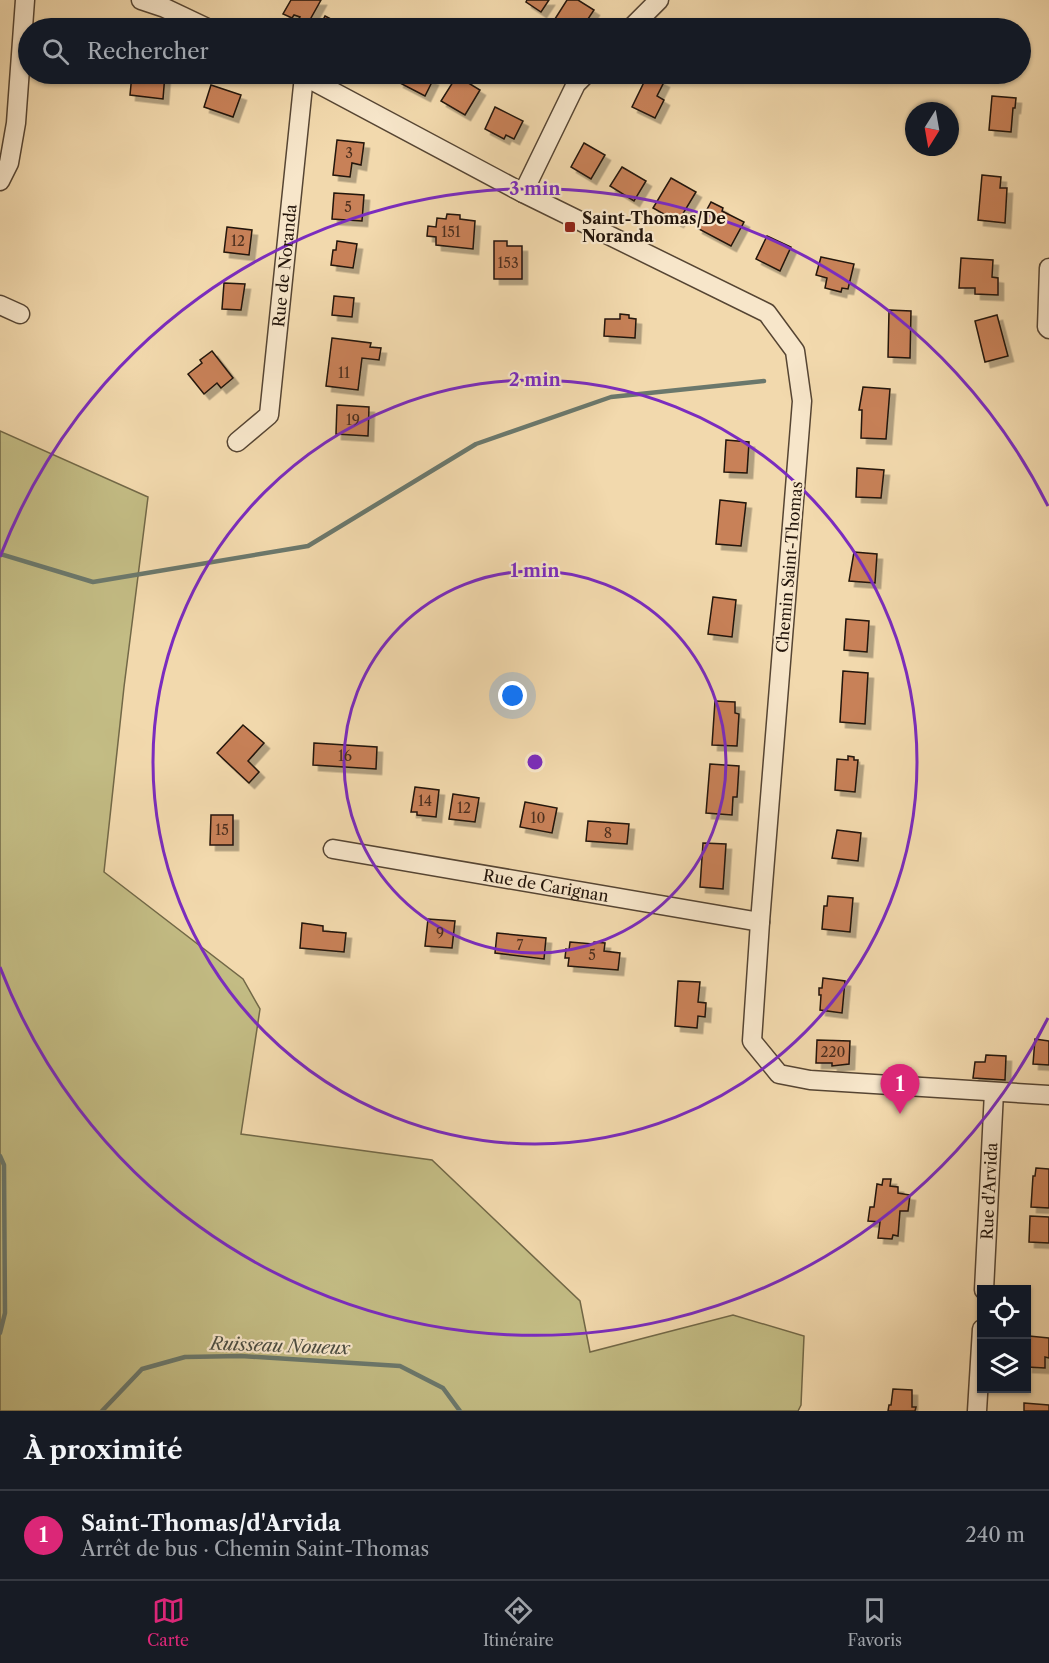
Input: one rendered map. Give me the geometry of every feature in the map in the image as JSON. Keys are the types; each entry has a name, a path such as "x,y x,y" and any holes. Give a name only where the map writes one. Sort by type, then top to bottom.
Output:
{"street":[{"path":"24,18 25,0"},
{"path":"141,0 186,18"},
{"path":"641,18 659,0"},
{"path":"0,181 9,163 16,123 19,84"},
{"name":"Rue de Noranda","path":"237,442 269,415 301,84"},
{"name":"Chemin Saint-Thomas","path":"319,84 523,193 766,312 795,351 802,401 760,921 753,1041 779,1074 810,1080 1049,1095"},
{"path":"523,193 576,84"},
{"path":"1049,268 1047,327 1049,329"},
{"path":"0,305 20,314"},
{"name":"Rue de Carignan","path":"333,849 760,921"},
{"name":"Rue d'Arvida","path":"984,1285 994,1092"},
{"path":"977,1411 981,1339"}],"shaded area":[{"path":"0,431 148,497 104,872 243,979 260,1009 241,1134 432,1160 580,1301 590,1352 733,1315 804,1336 801,1405 798,1411 0,1411"}],"building":[{"path":"291,0 321,0 311,18 299,18 294,15 292,18 283,14"},
{"path":"527,0 549,0 541,12 526,2"},
{"path":"567,0 578,0 594,10 589,18 556,18"},
{"path":"131,84 164,84 163,99 130,95"},
{"path":"402,84 431,84 425,96"},
{"path":"452,84 470,84 480,90 465,115 441,101"},
{"path":"643,84 663,84 657,96 664,100 655,118 632,107"},
{"path":"211,85 241,95 233,117 204,107"},
{"path":"992,96 1016,98 1011,132 989,130"},
{"path":"495,107 523,121 514,139 506,135 504,139 485,129"},
{"path":"337,140 364,143 361,165 352,163 350,177 333,175"},
{"path":"584,143 605,155 591,179 571,167"},
{"path":"622,167 646,181 634,201 610,186"},
{"path":"982,175 1001,177 1000,188 1007,188 1005,223 978,220"},
{"path":"671,178 696,192 678,222 653,208"},
{"path":"334,193 364,195 362,221 332,219"},
{"path":"711,202 723,208 722,211 744,222 731,246 697,228"},
{"path":"447,214 460,215 460,219 475,221 473,249 436,245 436,237 427,236 428,226 436,227 437,218 446,219"},
{"path":"227,227 252,230 249,255 224,252"},
{"path":"767,236 791,247 780,271 756,259"},
{"path":"337,241 357,244 353,268 331,265"},
{"path":"494,241 507,241 507,246 522,246 522,279 494,279"},
{"path":"821,257 854,264 848,289 842,288 841,292 825,288 827,278 816,275"},
{"path":"961,258 993,260 992,277 998,278 998,295 975,294 975,288 959,288"},
{"path":"224,283 245,284 241,310 222,309"},
{"path":"334,296 354,298 352,317 332,315"},
{"path":"889,310 911,311 910,358 888,357"},
{"path":"620,314 636,319 635,338 604,336 605,319 620,319"},
{"path":"997,315 1008,356 985,362 975,321"},
{"path":"332,338 371,343 370,347 381,348 379,360 362,358 358,390 326,386"},
{"path":"212,351 233,378 221,388 217,383 204,394 188,374 202,363 200,360"},
{"path":"863,387 890,389 886,439 861,438 862,410 859,410"},
{"path":"337,405 369,407 368,436 336,434"},
{"path":"726,440 749,442 747,473 724,472"},
{"path":"857,468 884,470 881,498 856,497"},
{"path":"720,500 746,503 741,546 716,544"},
{"path":"854,552 877,554 875,583 849,581"},
{"path":"713,597 736,600 732,637 708,634"},
{"path":"846,619 869,621 867,652 844,650"},
{"path":"843,671 868,673 865,724 840,722"},
{"path":"715,701 735,702 735,713 739,714 737,746 712,745"},
{"path":"243,725 264,743 248,761 259,772 249,783 217,753"},
{"path":"314,743 377,747 376,769 313,765"},
{"path":"848,756 858,760 855,792 835,790 837,759 848,760"},
{"path":"710,764 739,766 737,797 733,797 732,815 706,813"},
{"path":"415,787 439,790 436,817 411,812"},
{"path":"453,794 479,798 475,822 449,819"},
{"path":"525,802 557,808 552,833 520,827"},
{"path":"211,815 233,815 233,845 210,845"},
{"path":"588,821 629,824 627,844 586,841"},
{"path":"837,830 861,833 858,861 832,858"},
{"path":"703,843 726,844 723,889 700,887"},
{"path":"828,896 853,898 850,932 822,929 824,906 827,906"},
{"path":"428,919 455,921 452,948 425,946"},
{"path":"302,923 323,926 323,931 346,933 344,952 300,948"},
{"path":"497,933 546,938 544,959 495,953"},
{"path":"570,942 605,943 604,951 620,953 618,970 568,966 569,958 565,958"},
{"path":"823,978 845,981 842,1013 820,1010 819,988 822,988"},
{"path":"678,981 700,982 698,1002 706,1003 705,1017 698,1016 697,1028 675,1026"},
{"path":"1035,1039 1049,1041 1049,1065 1033,1064"},
{"path":"817,1040 850,1041 849,1064 832,1066 832,1063 816,1063"},
{"path":"986,1055 1006,1056 1005,1080 973,1078 975,1062 985,1062"},
{"path":"1036,1168 1049,1169 1049,1208 1031,1207 1033,1176 1035,1176"},
{"path":"883,1179 891,1179 890,1186 898,1187 898,1193 910,1195 908,1211 900,1211 898,1236 893,1235 892,1239 878,1238 880,1222 868,1221 870,1207 874,1207 877,1184 882,1185"},
{"path":"1030,1216 1049,1217 1049,1243 1029,1242"},
{"path":"1031,1336 1049,1338 1049,1358 1045,1357 1045,1368 1031,1367"},
{"path":"893,1389 912,1390 912,1407 916,1407 915,1411 888,1411"},
{"path":"1024,1403 1049,1405 1049,1411 1024,1411"}],"waterway":[{"path":"0,554 93,582 308,546 476,444 611,397 764,381"},
{"name":"Ruisseau Noueux","path":"0,1156 4,1165 5,1313 0,1333"},
{"name":"Ruisseau Noueux","path":"102,1411 142,1369 185,1357 241,1356 400,1366 443,1388 460,1411"}],"place":[{"name":"Saint-Thomas/De Noranda","path":"570,227"},
{"name":"Saint-Thomas/d'Arvida","path":"900,1114"}]}
